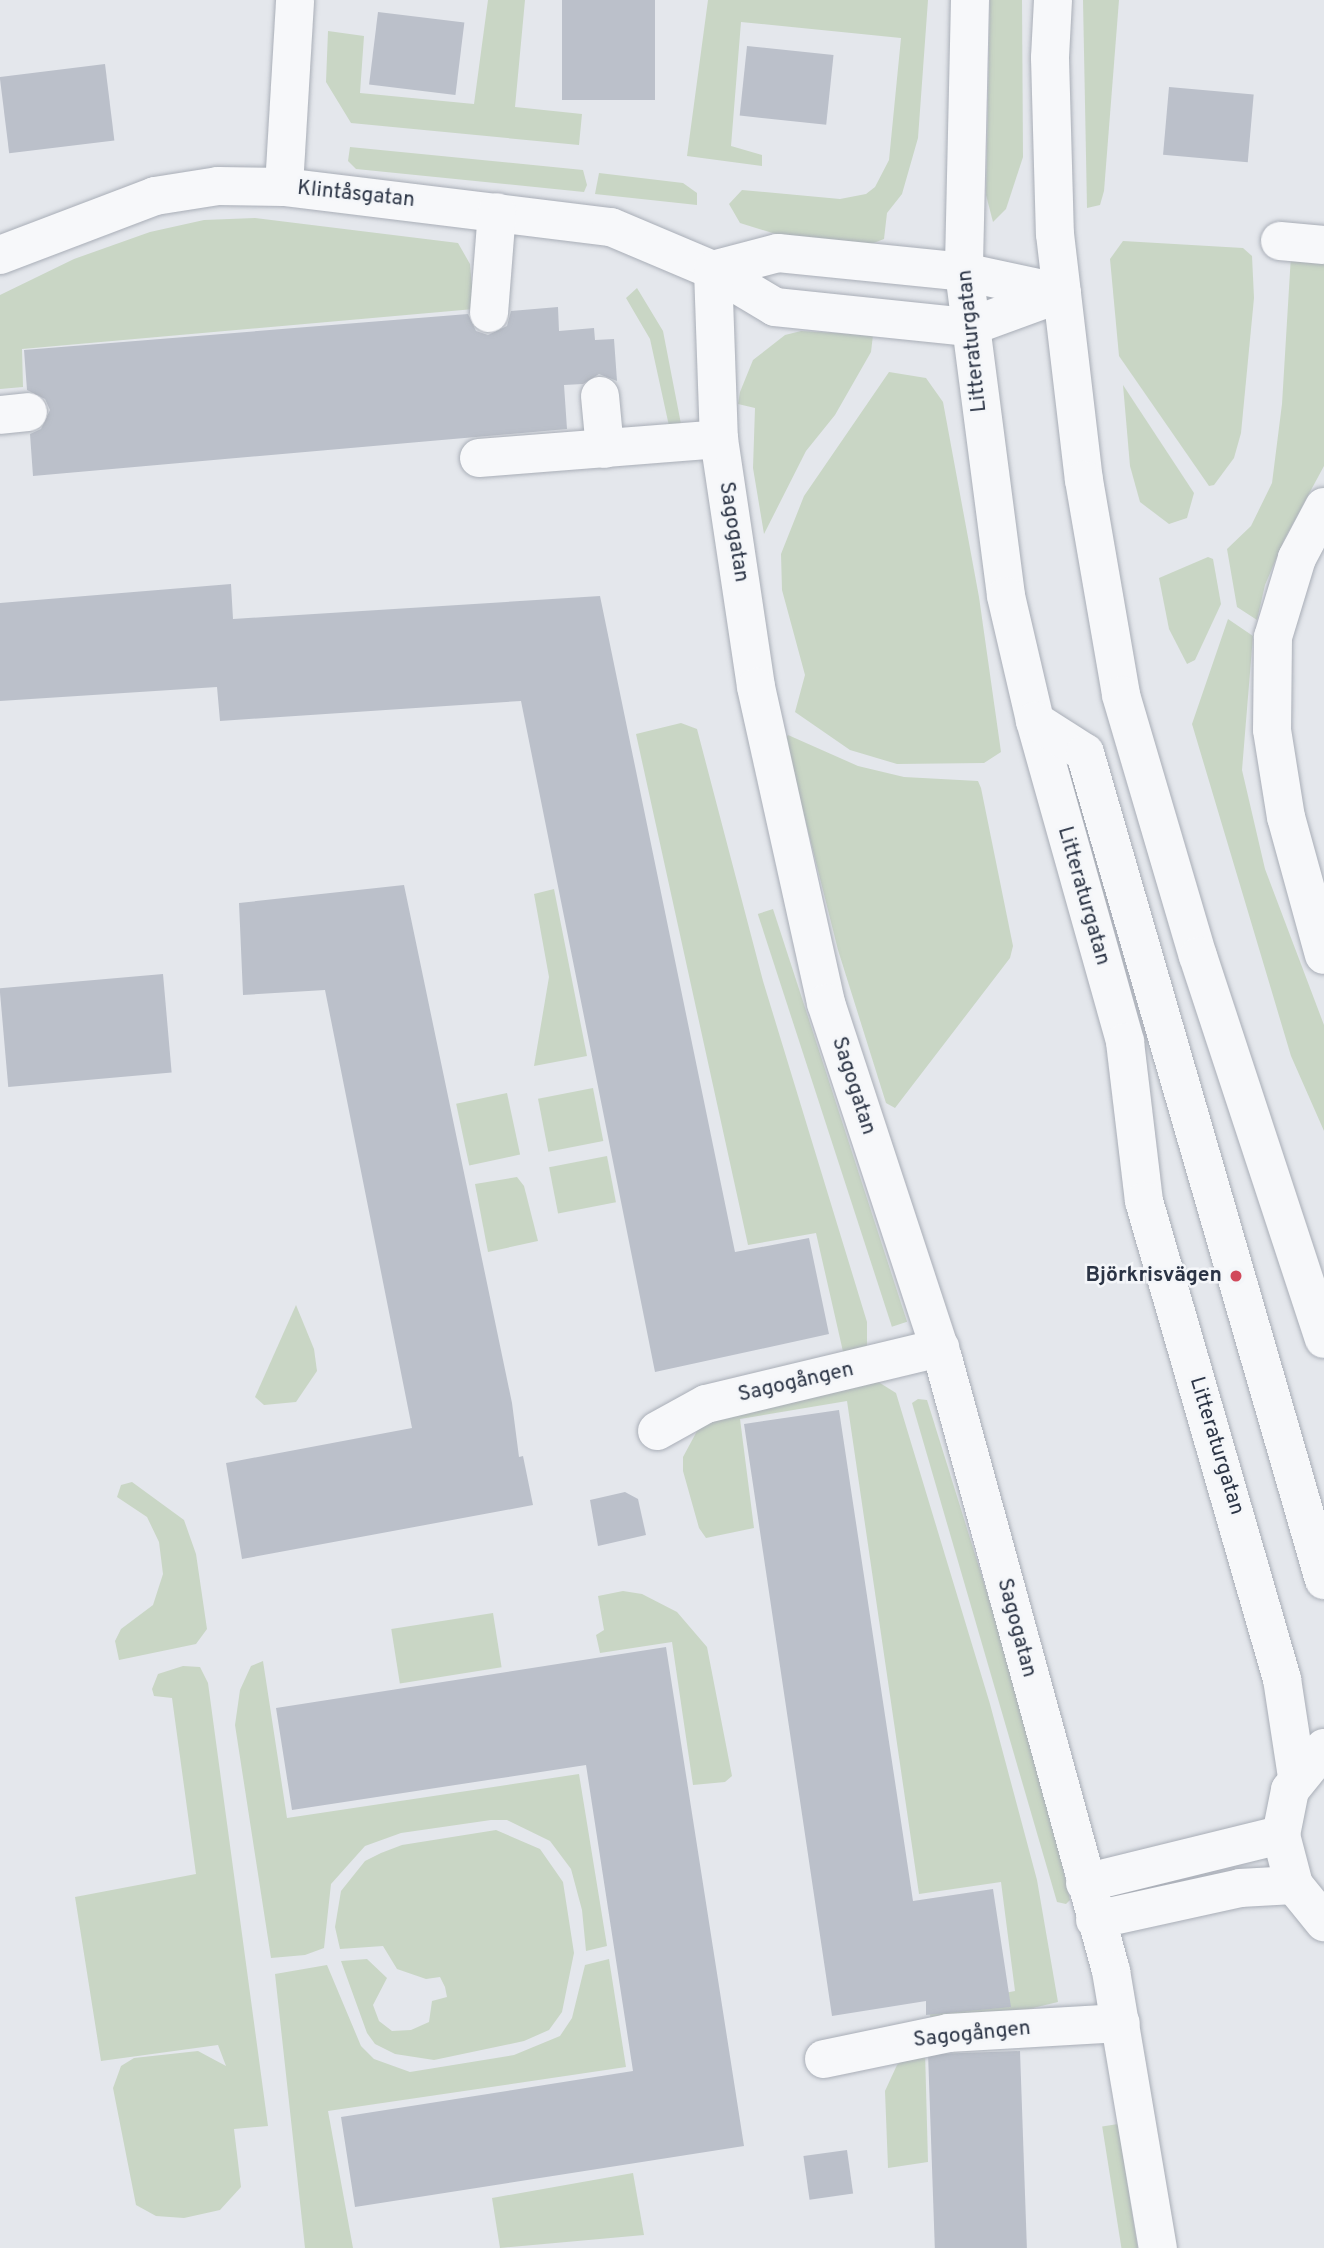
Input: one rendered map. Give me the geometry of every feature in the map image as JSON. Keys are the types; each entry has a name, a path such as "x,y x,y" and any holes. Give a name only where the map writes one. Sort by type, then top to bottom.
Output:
{"street":[{"path":"284,187 295,0"},
{"name":"Litteraturgatan","path":"971,0 964,272 969,327 1006,596 1035,721 1125,1042 1144,1201 1282,1679 1297,1777"},
{"path":"1053,0 1050,58 1055,234 1084,480 1121,695 1198,956 1324,1339"},
{"name":"Klintåsgatan","path":"0,255 155,196 218,186 284,187 611,227 713,270 775,307 969,327"},
{"path":"489,313 497,212"},
{"path":"1280,241 1324,245"},
{"path":"713,270 778,253 964,272 1062,293"},
{"name":"Sagogatan","path":"713,270 719,439 756,687 826,1003 940,1348 1095,1920 1121,2023 1158,2248"},
{"path":"969,327 1062,293"},
{"path":"600,396 605,449"},
{"path":"479,458 719,439"},
{"path":"1324,507 1297,558 1273,637 1272,717 1286,817 1324,954"},
{"path":"1085,753 1121,695"},
{"path":"1035,721 1085,753 1324,1580"},
{"name":"Sagogången","path":"657,1431 706,1404 940,1348"},
{"name":"Litteraturgatan","path":"1324,1748 1297,1777 1286,1805 1281,1835 1294,1885 1324,1922"},
{"path":"1085,1883 1281,1835"},
{"path":"1095,1920 1240,1888 1294,1885"},
{"name":"Sagogången","path":"824,2059 948,2033 1121,2023"}],"green space":[{"path":"488,0 525,0 515,107 582,114 579,145 351,123 326,82 328,31 364,36 360,93 474,104"},
{"path":"708,0 928,0 918,138 902,194 887,213 884,239 866,246 779,235 740,223 729,204 742,190 840,199 866,194 875,187 889,160 901,38 741,22 731,146 762,155 762,166 687,156"},
{"path":"990,0 1022,0 1023,157 1006,209 993,222 986,195"},
{"path":"1083,0 1119,0 1104,191 1100,205 1087,208"},
{"path":"350,147 583,170 587,185 584,192 356,169 348,161"},
{"path":"599,173 683,183 697,193 697,205 595,194"},
{"path":"255,218 458,243 470,264 474,309 22,349 23,387 0,389 0,295 74,259 150,232 204,220"},
{"path":"1123,241 1243,248 1252,256 1254,298 1241,433 1234,458 1214,485 1209,486 1119,356 1110,259"},
{"path":"1291,255 1324,259 1324,466 1284,540 1265,585 1257,620 1237,607 1227,549 1251,526 1272,483 1282,404"},
{"path":"637,288 663,331 681,424 669,426 650,339 626,298"},
{"path":"801,331 873,335 871,352 835,415 806,451 764,534 753,468 755,408 738,404 740,392 753,360 785,335"},
{"path":"889,372 926,378 943,402 979,597 1001,752 984,763 897,764 850,750 795,712 805,675 782,590 781,554 804,496"},
{"path":"1123,385 1194,493 1187,518 1169,524 1140,502 1130,466"},
{"path":"1208,557 1213,559 1221,604 1195,660 1187,664 1169,629 1159,578"},
{"path":"1228,619 1253,636 1242,770 1265,869 1324,1025 1324,1131 1291,1056 1192,724"},
{"path":"681,723 697,729 763,981 867,1322 867,1349 844,1356 816,1233 748,1245 636,734"},
{"path":"788,735 858,766 904,777 978,781 981,788 1013,946 1010,958 895,1108 886,1103 838,950 785,739"},
{"path":"554,889 587,1056 534,1066 549,977 534,894"},
{"path":"773,909 907,1322 892,1327 758,914"},
{"path":"593,1088 603,1141 548,1152 538,1099"},
{"path":"507,1093 520,1155 469,1165 456,1104"},
{"path":"607,1156 616,1202 558,1213 549,1167"},
{"path":"517,1177 524,1186 538,1241 488,1252 475,1184"},
{"path":"296,1305 314,1349 317,1371 296,1402 264,1405 255,1397"},
{"path":"872,1378 896,1393 990,1704 1037,1880 1058,2002 991,2018 931,2019 928,2008 1015,1991 1001,1882 919,1894 847,1401 740,1419 754,1528 706,1538 699,1528 683,1471 683,1457 697,1431 711,1421"},
{"path":"918,1399 927,1400 1007,1657 1059,1851 1070,1900 1066,1904 1057,1902 912,1403"},
{"path":"132,1482 184,1520 196,1554 207,1629 196,1644 119,1660 115,1641 121,1629 153,1605 163,1574 159,1542 147,1517 117,1497 121,1485"},
{"path":"623,1591 642,1594 677,1612 707,1647 732,1776 725,1782 693,1785 672,1642 600,1653 596,1635 604,1630 598,1596"},
{"path":"493,1613 502,1667 400,1683 391,1629"},
{"path":"263,1661 287,1818 579,1774 607,1946 586,1951 582,1910 571,1869 550,1841 507,1820 491,1820 401,1833 365,1846 331,1884 324,1948 305,1955 271,1958 235,1725 240,1690 251,1666"},
{"path":"183,1666 200,1667 208,1683 268,2126 234,2129 241,2187 220,2210 184,2218 156,2216 136,2205 113,2088 121,2066 134,2058 198,2051 226,2066 218,2045 101,2061 75,1897 196,1874 172,1698 154,1696 152,1689 158,1674"},
{"path":"496,1830 540,1849 563,1882 574,1953 562,2012 549,2030 524,2041 434,2060 395,2054 375,2044 367,2033 341,1961 367,1959 387,1978 373,2005 379,2021 392,2031 411,2030 429,2022 432,2001 447,1997 445,1987 440,1977 426,1979 397,1969 383,1946 340,1949 335,1927 341,1891 365,1861 381,1853 402,1845"},
{"path":"609,1959 626,2067 328,2111 353,2248 305,2248 275,1974 327,1965 361,2046 374,2059 410,2072 514,2055 560,2036 572,2018 585,1965"},
{"path":"925,2051 928,2162 888,2168 885,2091 897,2065 911,2053"},
{"path":"1118,2124 1138,2248 1121,2248 1102,2127"},
{"path":"633,2173 644,2235 500,2248 492,2198"}],"building":[{"path":"562,0 655,0 655,100 562,100"},
{"path":"378,12 464,23 455,95 369,84"},
{"path":"747,46 834,55 826,125 740,116"},
{"path":"105,64 114,140 9,153 0,77"},
{"path":"1169,87 1254,94 1248,162 1163,155"},
{"path":"558,307 559,331 594,328 595,340 614,339 617,381 599,374 583,384 564,385 567,429 33,476 30,434 41,429 50,410 45,399 27,390 24,350 468,314 476,331 488,335 507,326 511,311"},
{"path":"231,584 233,619 600,596 735,1252 809,1238 829,1334 655,1372 521,701 220,721 217,687 0,701 0,603"},
{"path":"404,885 512,1403 519,1457 523,1456 533,1505 242,1559 226,1463 412,1428 325,990 243,995 239,903"},
{"path":"163,974 172,1073 8,1087 0,988"},
{"path":"839,1410 913,1901 993,1889 1011,2007 926,2015 926,2001 832,2016 744,1424"},
{"path":"625,1492 638,1499 646,1535 598,1546 590,1500"},
{"path":"666,1647 744,2146 355,2207 341,2117 633,2071 586,1765 292,1810 276,1708"},
{"path":"1020,2051 1027,2248 935,2248 928,2054"},
{"path":"847,2150 853,2194 810,2200 803,2156"}],"place":[{"name":"Björkrisvägen","path":"1236,1276"}]}
